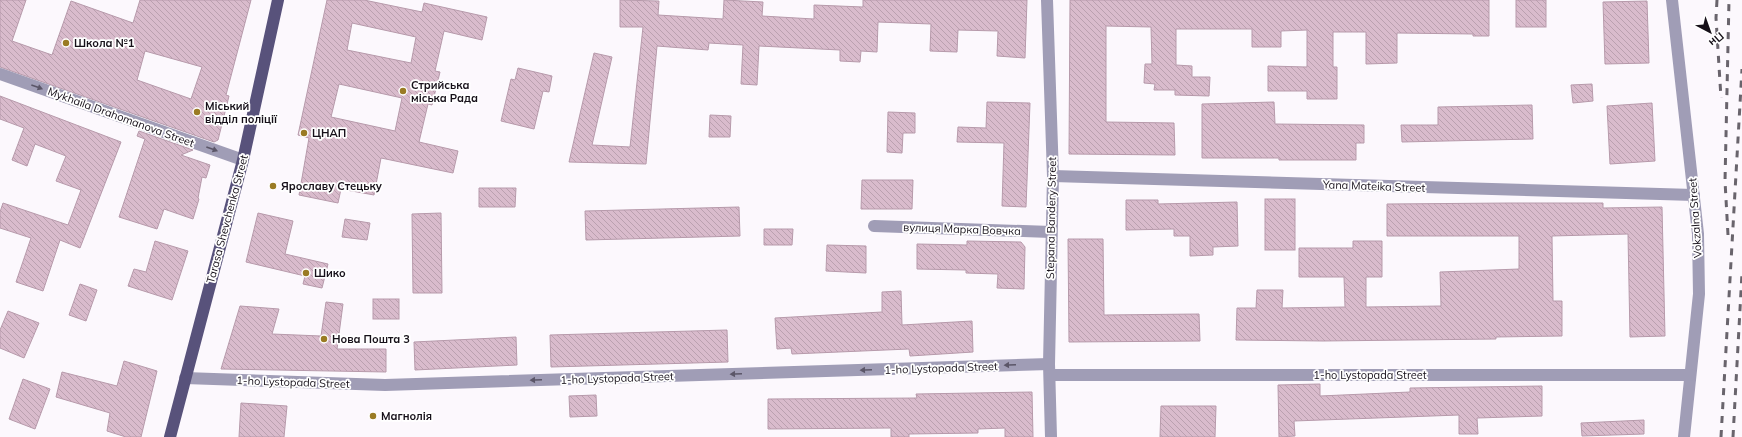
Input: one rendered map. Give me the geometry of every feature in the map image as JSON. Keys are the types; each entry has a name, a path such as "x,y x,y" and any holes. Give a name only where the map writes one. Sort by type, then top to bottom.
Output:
{"main road":[{"name":"Tarasa Shevchenka Street","path":"170,437 243,160 278,0"}],"street":[{"name":"Stepana Bandery Street","path":"1047,0 1053,176 1049,370 1051,437"},
{"name":"Vokzalna Street","path":"1672,0 1698,234 1699,294 1684,437"},
{"name":"Mykhaila Drahomanova Street","path":"0,74 243,160"},
{"name":"Yana Mateika Street","path":"1053,176 1694,195"},
{"name":"вулиця Марка Вовчка","path":"874,226 1051,232"},
{"name":"1-ho Lystopada Street","path":"185,378 385,385 1049,370 1690,375"}],"building":[{"path":"0,0 26,0 12,41 52,55 71,1 133,23 140,0 251,0 226,95 229,96 218,140 214,142 0,67","holes":["145,51 202,67 191,99 137,80"]},
{"name":"Стрийська міська Рада","path":"327,0 364,0 422,12 424,3 487,17 482,40 444,31 435,71 440,72 432,105 428,104 419,142 458,151 453,173 381,158 374,195 341,189 338,203 299,195 309,138 298,135","holes":["352,23 416,37 411,63 347,50","339,84 402,98 395,131 331,117"]},
{"path":"620,0 659,1 658,15 723,19 724,0 763,2 762,16 814,19 814,5 863,7 863,0 1027,0 1025,58 997,56 998,31 958,30 957,52 930,51 931,24 878,22 877,52 861,51 860,62 840,61 840,50 759,46 757,85 741,84 743,45 709,43 708,50 657,46 646,164 569,162 594,53 612,57 592,145 630,147 643,27 620,27"},
{"path":"1070,0 1489,0 1489,36 1473,36 1473,34 1397,33 1397,63 1366,64 1366,32 1333,32 1333,67 1337,67 1337,99 1307,99 1307,91 1268,91 1268,66 1307,67 1307,30 1281,31 1281,47 1252,47 1252,29 1176,29 1176,65 1192,66 1192,77 1210,77 1209,96 1175,95 1175,90 1154,90 1155,84 1144,83 1145,64 1152,64 1151,27 1106,26 1106,122 1174,123 1175,155 1069,154"},
{"path":"1516,0 1546,0 1546,27 1516,27"},
{"path":"1647,1 1649,63 1605,64 1603,2"},
{"path":"518,68 552,76 549,92 543,91 534,129 501,121 511,79 515,80"},
{"path":"1592,84 1593,101 1573,103 1571,85"},
{"path":"0,96 121,142 80,248 60,240 43,291 16,282 31,238 0,228 0,212 3,203 68,225 81,190 56,181 66,156 35,144 27,166 12,160 24,128 0,119"},
{"path":"987,102 1030,103 1026,207 1002,206 1004,143 957,142 958,127 986,128"},
{"path":"1274,102 1275,124 1364,125 1364,143 1356,143 1356,160 1202,158 1202,104"},
{"path":"1652,103 1655,161 1610,164 1607,106"},
{"path":"1532,105 1533,139 1402,142 1401,125 1438,125 1438,107"},
{"path":"888,112 915,113 915,133 903,133 902,153 887,152"},
{"path":"710,115 731,116 730,137 709,137"},
{"path":"139,131 193,150 181,155 210,165 206,178 202,177 199,199 193,219 164,209 157,229 119,217 145,139 137,136"},
{"path":"862,180 913,180 912,209 861,209"},
{"path":"479,188 516,188 515,207 479,207"},
{"path":"1265,199 1295,199 1295,250 1265,250"},
{"path":"1126,200 1158,200 1158,204 1237,202 1238,246 1213,247 1213,255 1190,256 1190,236 1174,236 1174,229 1126,230"},
{"path":"1603,203 1603,208 1662,207 1665,336 1630,337 1628,234 1552,236 1553,301 1562,301 1562,336 1496,337 1496,339 1323,341 1236,340 1237,308 1256,308 1257,290 1283,290 1282,308 1345,307 1344,277 1299,277 1299,248 1353,248 1353,241 1382,241 1382,277 1366,277 1366,307 1441,306 1440,272 1519,269 1519,236 1387,236 1387,204"},
{"path":"739,207 740,236 586,240 585,211"},
{"path":"258,213 293,221 285,254 328,264 322,288 303,284 305,276 246,262"},
{"path":"441,213 442,293 413,293 412,214"},
{"path":"345,219 370,223 367,240 342,237"},
{"path":"764,229 793,229 792,245 764,245"},
{"path":"1068,239 1103,239 1104,315 1199,314 1200,341 1069,342"},
{"path":"155,241 188,251 172,300 128,286 134,269 146,272"},
{"path":"967,241 1021,242 1025,247 1024,289 997,288 998,274 966,273 966,270 917,269 917,244 967,245"},
{"path":"827,245 866,246 866,273 826,271"},
{"path":"80,284 97,290 86,321 69,315"},
{"path":"901,291 902,325 972,321 973,352 910,356 909,349 792,354 791,348 777,349 775,318 882,312 882,292"},
{"path":"373,299 399,299 399,319 373,319"},
{"path":"326,302 343,304 337,349 386,349 386,372 221,369 240,306 279,309 272,334 321,336"},
{"path":"8,311 39,323 24,358 0,348 0,330"},
{"path":"727,330 728,362 551,367 550,335"},
{"path":"516,337 517,365 415,370 414,342"},
{"path":"124,361 157,371 141,437 126,437 107,431 110,413 56,397 62,372 117,386"},
{"path":"23,379 50,389 35,429 9,419"},
{"path":"1320,384 1320,396 1410,392 1410,388 1542,386 1542,416 1477,418 1478,434 1459,434 1459,415 1294,421 1295,436 1279,437 1278,385"},
{"path":"1032,392 1033,437 1005,437 1005,428 978,429 978,433 909,434 909,437 891,437 891,428 768,429 768,399 917,398 916,394"},
{"path":"596,395 597,416 570,417 569,396"},
{"path":"241,403 287,406 284,437 239,437"},
{"path":"1161,406 1216,406 1215,437 1160,437"},
{"path":"1644,420 1644,434 1582,436 1581,423"}],"railway":[{"path":"1717,0 1716,18 1721,98"},
{"path":"1728,235 1725,181 1729,0"},
{"path":"1721,437 1742,69"},
{"path":"1733,437 1742,273"}],"place":[{"name":"Школа №1","path":"66,43"},
{"name":"Стрийська міська Рада","path":"403,91"},
{"name":"Міський відділ поліції","path":"197,112"},
{"name":"ЦНАП","path":"304,133"},
{"name":"Ярославу Стецьку","path":"273,186"},
{"name":"Шико","path":"306,273"},
{"name":"Нова Пошта 3","path":"324,339"},
{"name":"Магнолія","path":"373,416"}]}
